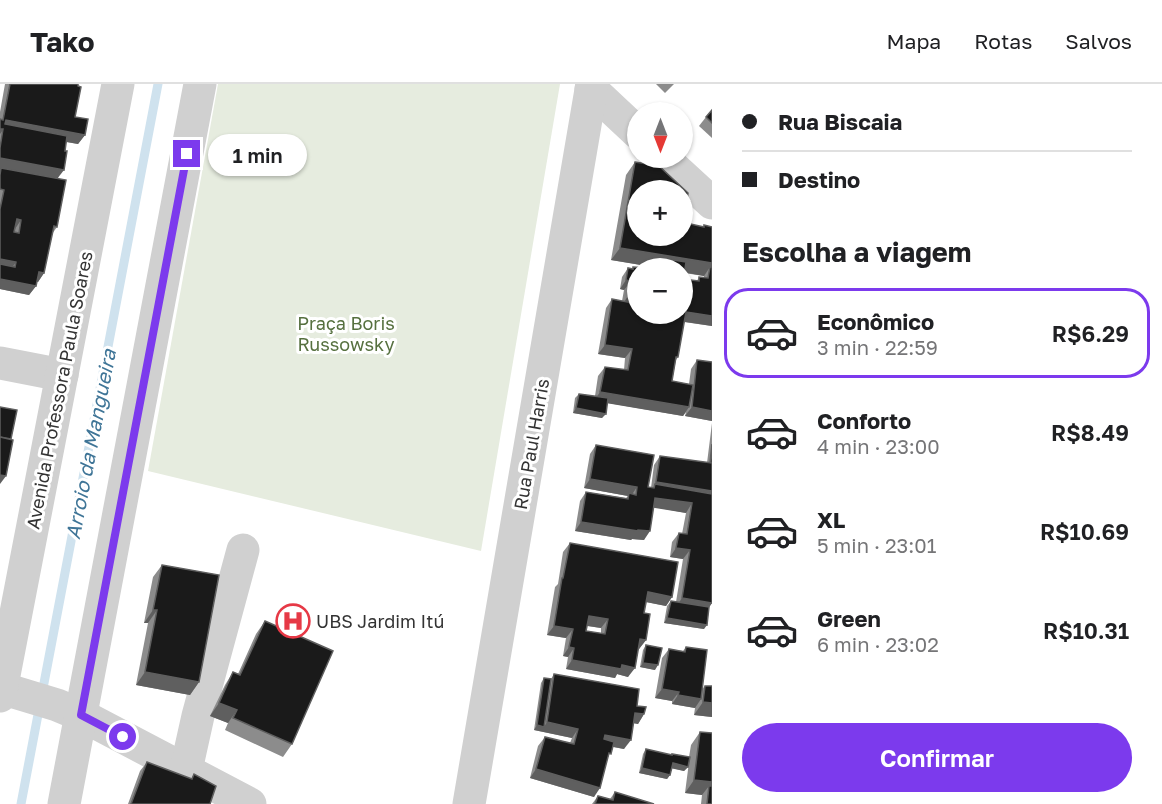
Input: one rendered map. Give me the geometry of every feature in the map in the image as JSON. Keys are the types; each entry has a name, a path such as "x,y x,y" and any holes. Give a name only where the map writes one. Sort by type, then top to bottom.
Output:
{"street":[{"name":"Avenida Professora Paula Soares","path":"64,804 33,700 62,375 118,84"},
{"name":"Avenida Professora Paula Soares","path":"33,700 200,84"},
{"path":"592,87 627,122"},
{"name":"Rua Paul Harris","path":"469,804 592,87"},
{"path":"674,168 712,203"},
{"path":"0,363 62,375"},
{"path":"186,770 198,716 243,550"},
{"path":"33,700 186,770 250,804"}],"green space":[{"name":"Praça Boris Russowsky","path":"218,84 560,84 481,551 148,471"}],"building":[{"path":"10,84 78,84 81,87 75,117 88,119 85,135 6,120 5,124 67,136 64,170 0,158 3,129 0,129 0,119 3,120"},
{"path":"712,110 712,123 706,117"},
{"path":"1,168 66,180 57,227 54,226 44,273 39,272 36,286 0,279 0,264 15,267 16,262 0,259 0,209 4,190 0,189","holes":["17,219 21,220 19,233 14,232"]},
{"path":"634,168 661,168 674,180 632,180"},
{"path":"627,208 627,246 693,246 693,225 712,227 712,263 693,260 693,258 620,248"},
{"path":"710,267 712,267 712,316 693,313 693,280 699,281 699,277 708,278"},
{"path":"612,299 627,302 627,324 684,324 672,381 693,385 689,407 600,392 605,367 628,370 632,349 605,345"},
{"path":"697,360 712,362 712,411 692,407"},
{"path":"579,394 608,398 606,414 576,408"},
{"path":"0,407 17,410 11,439 0,437"},
{"path":"0,437 13,440 6,476 0,475"},
{"path":"596,445 654,455 648,487 654,488 655,484 712,494 712,603 682,598 690,550 676,548 679,533 687,534 692,503 655,498 650,531 581,522 586,492 628,499 629,493 636,495 637,487 590,479"},
{"path":"660,456 712,463 712,491 656,482"},
{"path":"570,543 678,562 672,597 648,592 644,613 650,614 646,640 640,639 635,668 622,665 621,669 572,660 574,648 569,647 573,629 554,626","holes":["589,616 608,619 605,634 586,631"]},
{"path":"162,565 219,575 199,682 145,672 157,610 153,610"},
{"path":"671,601 709,607 707,625 667,618"},
{"path":"265,621 333,651 292,744 233,718 237,710 219,703 233,672 240,675"},
{"path":"646,645 662,648 658,665 643,663"},
{"path":"686,647 707,650 701,699 678,695 679,692 662,689 669,649 685,652"},
{"path":"554,674 639,689 637,706 646,707 644,714 635,713 631,740 605,735 604,739 614,742 600,788 536,769 545,737 574,744 578,729 547,722"},
{"path":"544,678 551,679 544,727 537,725"},
{"path":"705,686 712,686 712,703 703,702"},
{"path":"700,732 712,733 712,782 694,780"},
{"path":"646,749 690,757 688,767 673,763 670,775 642,768"},
{"path":"147,762 192,779 194,774 216,786 210,804 131,804"},
{"path":"709,786 712,786 712,804 707,804"},
{"path":"615,792 654,804 595,804 598,796 613,800"}],"waterway":[{"name":"Arroio da Mangueira","path":"21,804 158,84"}],"place":[{"name":"UBS Jardim Itú","path":"293,621"}],"route":[{"path":"123,737 81,715 187,154"}]}
